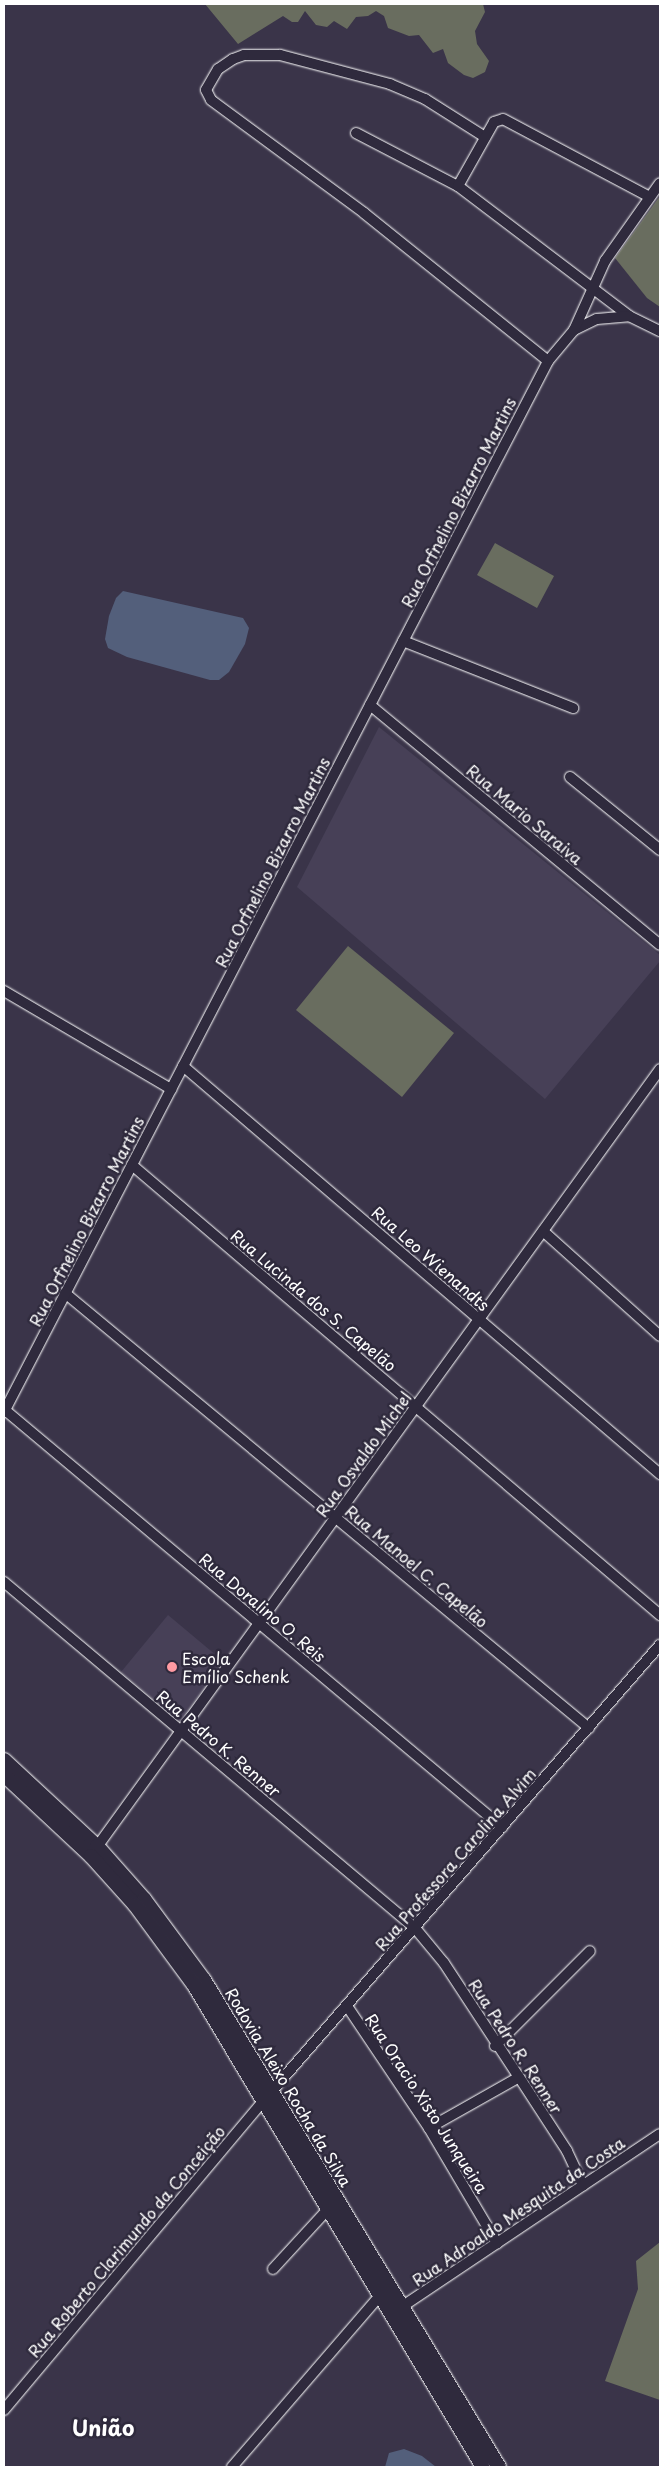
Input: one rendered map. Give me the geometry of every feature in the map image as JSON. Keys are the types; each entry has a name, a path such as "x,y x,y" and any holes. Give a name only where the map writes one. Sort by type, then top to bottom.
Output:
{"main road":[{"name":"Rodovia Aleixo Rocha da Silva","path":"4,1760 144,1899 204,1980 329,2208 385,2291"},
{"name":"Rodovia Aleixo Rocha da Silva","path":"4,1775 94,1851"},
{"name":"Rodovia Aleixo Rocha da Silva","path":"268,2095 385,2291 499,2467"},
{"name":"Rodovia Aleixo Rocha da Silva","path":"397,2310 483,2467"}],"street":[{"path":"485,137 425,99 390,84 280,55 244,55 233,60 218,69 206,90 211,100 364,212 548,361"},
{"path":"458,186 494,122 502,119 511,121 650,197"},
{"path":"356,133 458,186 593,286 629,316 660,331"},
{"path":"574,330 605,261 660,183"},
{"path":"574,330 597,319 629,316"},
{"name":"Rua Orfnelino Bizarro Martins","path":"4,1411 548,361 574,330"},
{"path":"403,641 573,708"},
{"name":"Rua Mario Saraiva","path":"370,705 660,945"},
{"path":"570,777 660,850"},
{"path":"4,991 171,1089"},
{"name":"Rua Leo Wienandts","path":"183,1066 660,1474"},
{"name":"Rua Osvaldo Michel","path":"94,1851 660,1069"},
{"name":"Rua Lucinda dos S. Capelão","path":"132,1165 660,1614"},
{"path":"543,1231 660,1336"},
{"name":"Rua Manoel C. Capelão","path":"65,1293 589,1728"},
{"name":"Rua Doralino O. Reis","path":"4,1411 502,1827"},
{"name":"Rua Pedro K. Renner","path":"4,1582 414,1928"},
{"name":"Rua Professora Carolina Alvim","path":"268,2095 660,1645"},
{"name":"Rua Pedro R. Renner","path":"414,1928 444,1963 496,2046 519,2077 567,2152 583,2186"},
{"path":"496,2046 590,1951"},
{"name":"Rua Oracio Xisto Junqueira","path":"347,2006 429,2128 497,2243"},
{"path":"429,2128 519,2077"},
{"name":"Rua Roberto Clarimundo da Conceição","path":"4,2410 268,2095"},
{"name":"Rua Adroaldo Mesquita da Costa","path":"397,2310 660,2134"},
{"path":"272,2269 329,2208"},
{"path":"232,2467 385,2291"}],"shaded area":[{"path":"379,727 660,955 660,961 545,1099 297,887"},
{"name":"Escola Emílio Schenk","path":"168,1615 223,1661 180,1721 121,1672"}],"green space":[{"path":"205,4 483,4 485,12 475,31 477,44 489,61 485,72 473,78 464,75 448,63 443,49 433,53 419,35 409,36 388,28 384,16 376,11 368,16 356,17 347,29 334,21 327,27 316,25 305,11 298,22 292,22 283,16 238,44"},
{"path":"660,196 660,307 647,298 615,258"},
{"path":"495,543 554,576 537,608 477,575"},
{"path":"348,946 454,1033 402,1097 296,1010"},
{"path":"660,2242 660,2400 605,2381 638,2289 636,2261"}],"water":[{"path":"123,591 243,618 249,628 245,644 229,672 219,680 210,680 127,657 108,648 105,639 109,616 116,598"},
{"path":"404,2449 422,2456 436,2467 385,2467 389,2453"}],"place":[{"name":"Escola Emílio Schenk","path":"172,1667"}],"district":[{"name":"União","path":"103,2427"}]}
